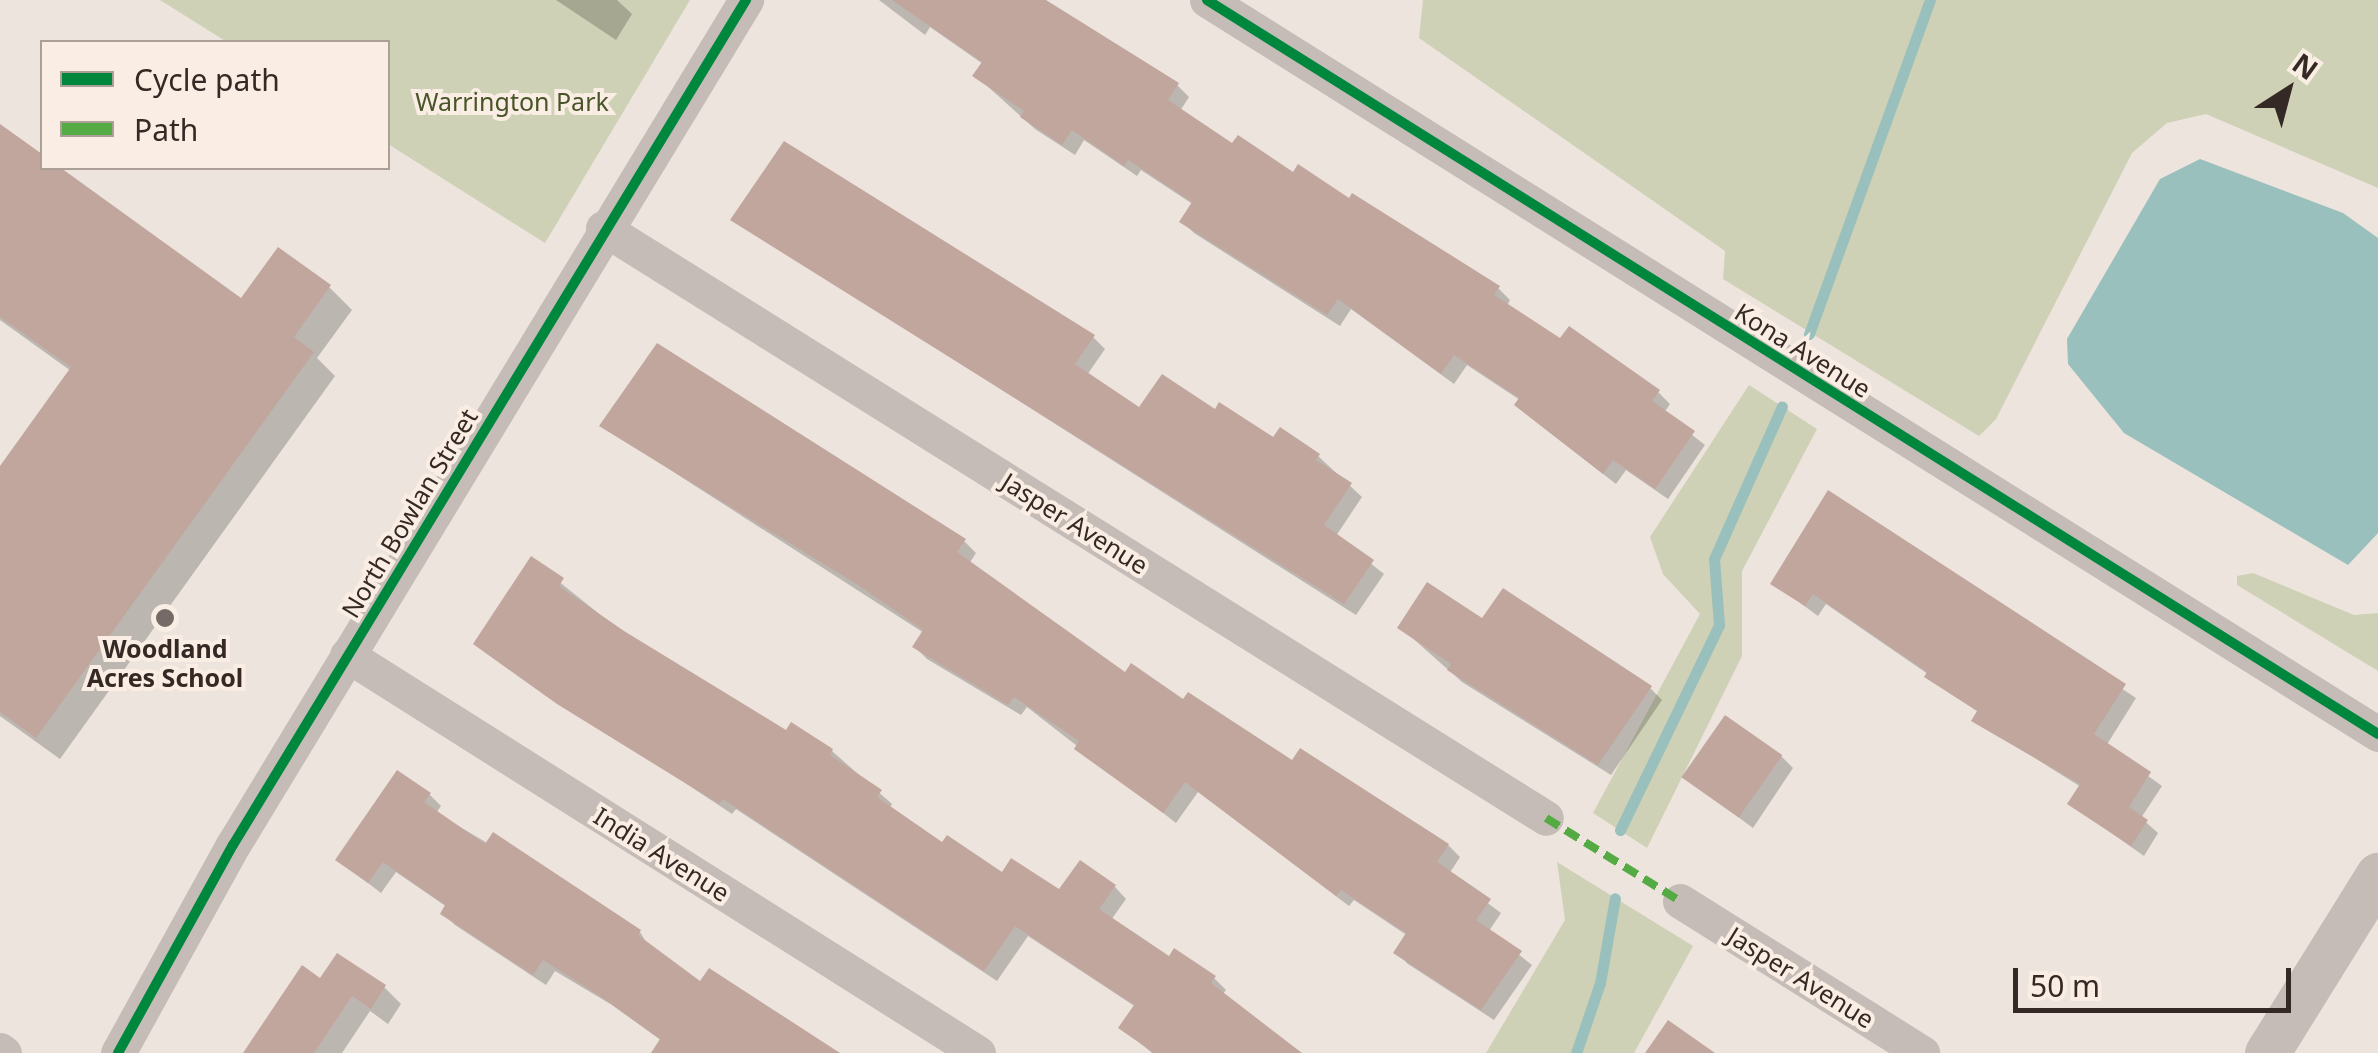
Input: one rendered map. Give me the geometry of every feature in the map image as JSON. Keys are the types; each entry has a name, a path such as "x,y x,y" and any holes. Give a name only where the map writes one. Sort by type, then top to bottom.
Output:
{"street":[{"name":"North Bowlan Street","path":"118,1053 346,654 746,0"},
{"name":"Kona Avenue","path":"1207,0 2378,734"},
{"name":"Jasper Avenue","path":"604,228 1546,818"},
{"name":"India Avenue","path":"346,654 978,1053"},
{"path":"2266,1053 2378,875"},
{"name":"Jasper Avenue","path":"1680,901 1922,1053"}],"green space":[{"name":"Warrington Park","path":"160,0 690,0 545,243 390,145 390,40 224,40"},
{"path":"1423,0 2378,0 2378,188 2206,114 2167,123 2132,153 1996,419 1979,436 1723,279 1725,251 1419,38"},
{"path":"1749,385 1817,429 1742,571 1742,656 1647,848 1593,813 1700,614 1663,574 1650,537"},
{"path":"2253,573 2354,615 2378,613 2378,671 2237,585 2237,576"},
{"path":"1557,862 1693,946 1634,1053 1486,1053 1565,920"}],"water":[{"path":"2200,159 2343,213 2378,238 2378,533 2348,565 2124,433 2068,364 2067,339 2160,179"}],"building":[{"path":"892,0 1046,0 1179,83 1168,100 1232,143 1238,135 1293,172 1298,164 1349,198 1352,193 1500,286 1494,295 1560,338 1569,326 1660,390 1652,401 1695,431 1655,489 1613,460 1603,474 1514,405 1519,398 1454,355 1441,374 1338,299 1327,315 1179,222 1192,202 1128,160 1124,166 1072,130 1062,145 1020,117 1024,111 972,76 982,62"},
{"path":"0,124 40,153 40,170 64,170 241,298 278,247 331,285 294,337 314,352 36,738 0,712 0,466 71,367 0,317"},
{"path":"784,141 1095,335 1075,364 1139,407 1162,374 1215,409 1219,402 1273,437 1280,427 1320,454 1316,460 1352,483 1324,525 1374,560 1344,604 730,220"},
{"path":"657,343 966,539 957,552 1125,672 1131,663 1183,699 1188,692 1292,760 1300,748 1449,844 1437,862 1491,899 1476,920 1522,951 1481,1010 1393,953 1406,933 1341,890 1336,896 1185,782 1163,813 1074,749 1079,741 1014,697 1008,705 912,647 923,630 858,585 599,426"},
{"path":"1828,490 2126,684 2094,734 2151,772 2129,807 2148,820 2131,846 2067,804 2080,784 1971,721 1977,711 1924,677 1927,672 1813,594 1805,606 1770,584"},
{"path":"531,556 564,578 559,586 624,631 786,730 791,722 833,749 830,755 882,790 877,797 942,842 947,835 1002,872 1011,858 1059,889 1080,860 1116,885 1099,909 1169,956 1174,948 1216,976 1211,983 1302,1053 1154,1053 1118,1028 1134,1005 1015,926 984,971 723,799 719,804 557,704 473,644"},
{"path":"1427,582 1482,618 1503,588 1652,686 1598,765 1447,670 1451,664 1397,628"},
{"path":"1725,715 1782,755 1739,817 1681,777"},
{"path":"397,770 431,793 424,802 485,844 493,832 641,930 638,935 700,981 709,968 840,1053 651,1053 660,1039 597,994 543,960 533,975 440,914 445,905 383,862 368,883 335,860"},
{"path":"337,953 386,985 371,1009 352,996 314,1053 243,1053 302,965 320,978"},
{"path":"1668,1020 1715,1053 1645,1053"}],"waterway":[{"path":"1809,334 1930,0"},
{"path":"1620,830 1719,625 1714,559 1782,406"},
{"path":"1576,1053 1600,983 1615,898"}],"marked path":[{"path":"1546,818 1680,901"}],"cycle path":[{"path":"118,1053 233,845 746,0"},
{"path":"1207,0 2378,734"}],"place":[{"name":"Woodland Acres School","path":"165,618"}]}
